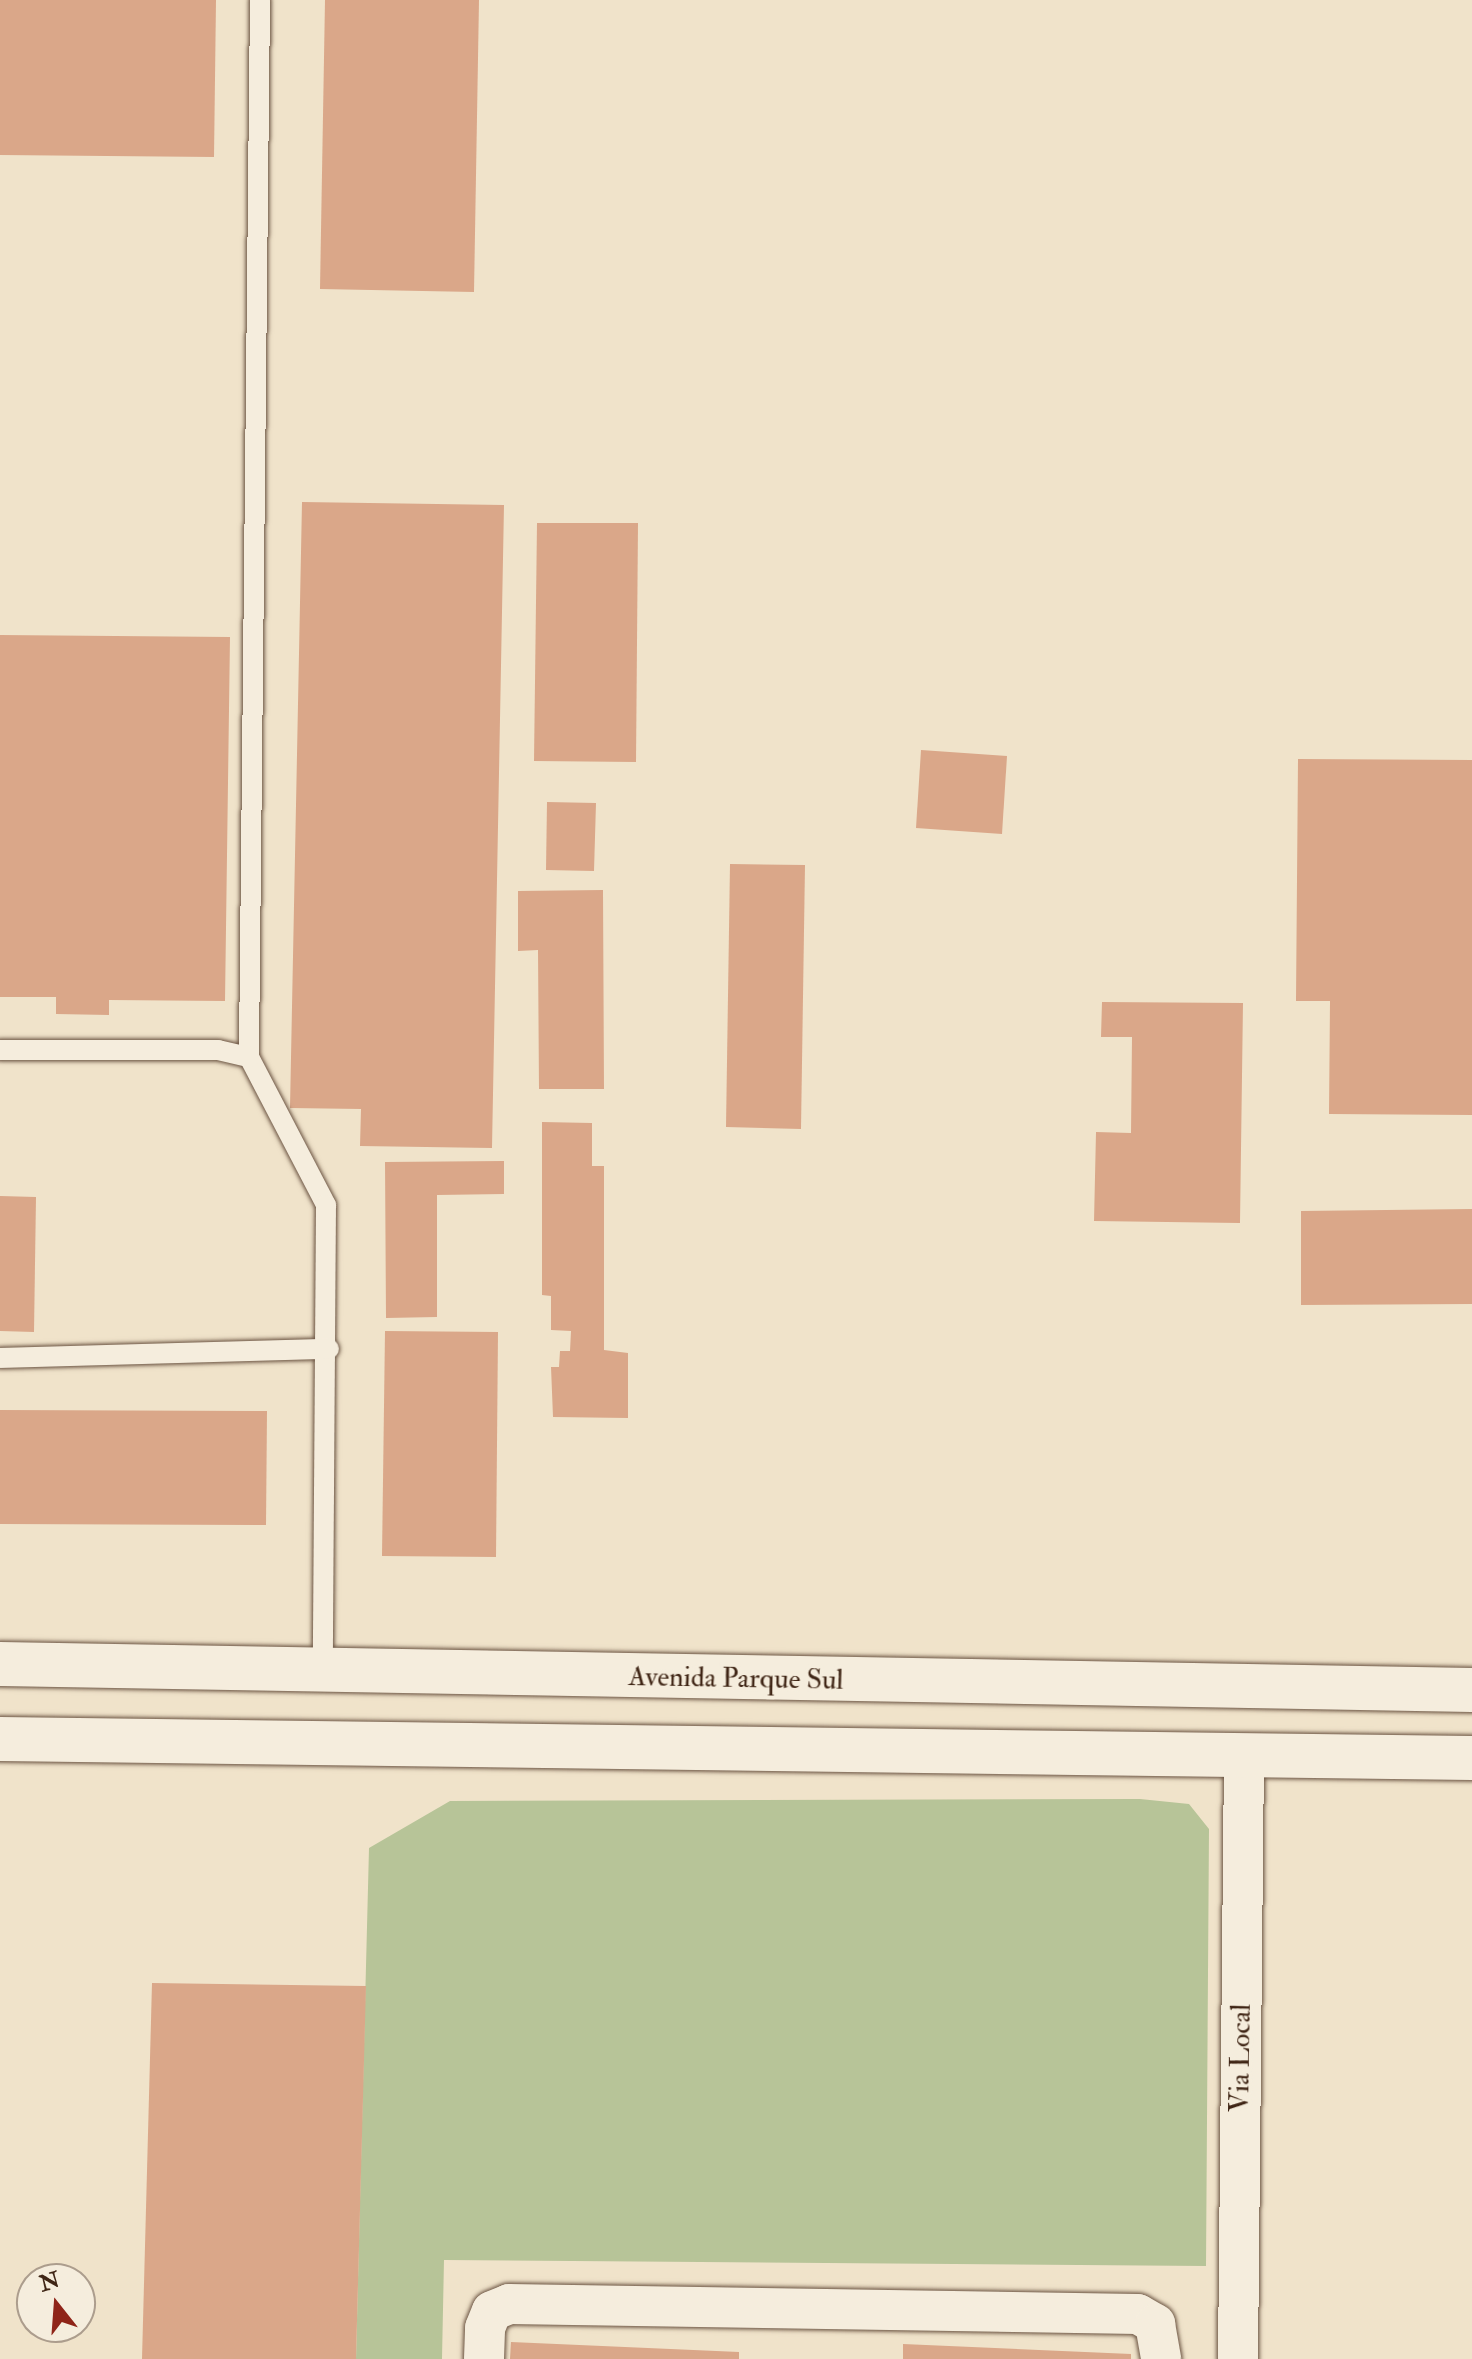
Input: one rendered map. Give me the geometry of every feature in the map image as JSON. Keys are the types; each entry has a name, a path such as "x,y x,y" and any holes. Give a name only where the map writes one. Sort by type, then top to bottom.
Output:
{"street":[{"name":"Avenida Parque Sul","path":"0,1664 1472,1690"},
{"path":"0,1739 1472,1758"},
{"name":"Via Local","path":"1238,2359 1244,1757"},
{"path":"484,2359 485,2328 492,2311 509,2304 1138,2314 1155,2324 1161,2359"}],"lane":[{"path":"260,0 249,1057 326,1205 329,1349 323,1670"},
{"path":"0,1050 218,1050 249,1057"},
{"path":"0,1358 329,1349"}],"green space":[{"path":"1140,1799 1189,1804 1209,1829 1206,2266 444,2260 442,2359 356,2359 369,1848 450,1801"}],"building":[{"path":"0,0 216,0 214,157 0,155"},
{"path":"325,0 479,0 474,292 320,289"},
{"path":"302,502 504,505 492,1148 360,1146 361,1109 290,1108"},
{"path":"537,523 638,523 636,762 534,761"},
{"path":"0,635 230,637 225,1001 109,1000 109,1015 56,1014 56,997 0,997"},
{"path":"921,750 1007,756 1002,834 916,828"},
{"path":"1298,759 1472,760 1472,1115 1329,1114 1330,1001 1296,1001"},
{"path":"547,802 596,803 594,871 546,870"},
{"path":"730,864 805,865 801,1129 726,1127"},
{"path":"603,890 604,1089 539,1089 538,950 518,951 518,891"},
{"path":"1102,1002 1243,1003 1240,1223 1094,1221 1096,1132 1131,1133 1132,1037 1101,1037"},
{"path":"542,1122 592,1123 592,1166 604,1166 604,1350 628,1353 628,1418 553,1417 551,1367 559,1367 560,1351 570,1351 571,1331 551,1330 551,1296 542,1295"},
{"path":"504,1161 504,1194 437,1195 437,1317 386,1318 385,1162"},
{"path":"0,1196 36,1197 34,1332 0,1331"},
{"path":"1472,1209 1472,1304 1301,1305 1301,1211"},
{"path":"385,1331 498,1332 496,1557 382,1556"},
{"path":"0,1410 267,1411 266,1525 0,1524"},
{"path":"152,1983 366,1986 356,2359 142,2359"},
{"path":"511,2342 739,2352 739,2359 510,2359"},
{"path":"903,2344 1131,2354 1131,2359 903,2359"}]}
